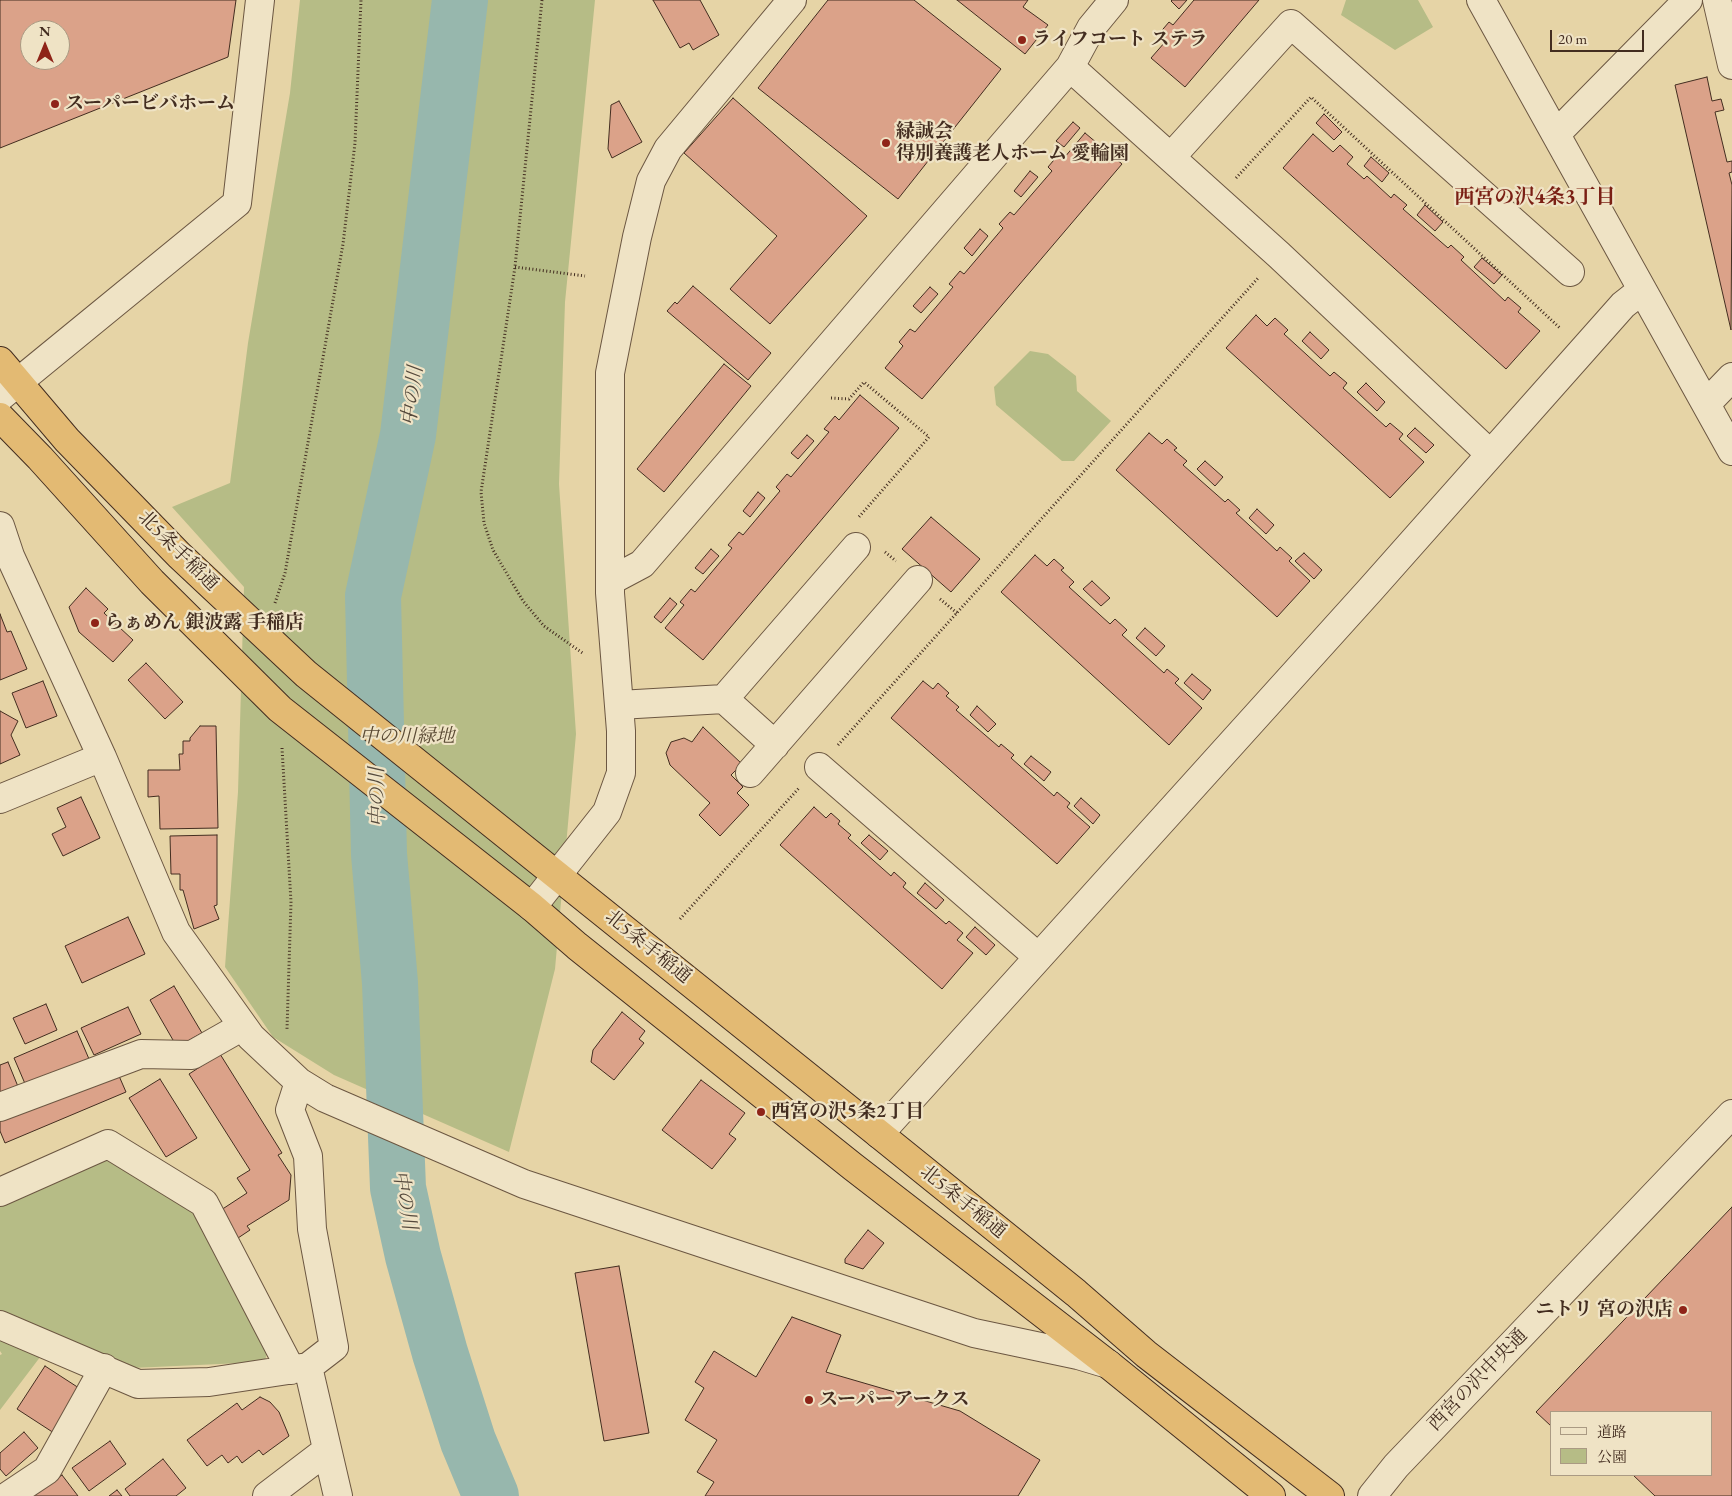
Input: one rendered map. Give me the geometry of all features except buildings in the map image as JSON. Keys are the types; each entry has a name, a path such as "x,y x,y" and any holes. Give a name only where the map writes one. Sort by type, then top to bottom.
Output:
{"highway":[{"name":"北5条手稲通","path":"0,361 9,390 63,436 179,555 306,674 1076,1293 1146,1354 1330,1496"},
{"name":"北5条手稲通","path":"0,417 40,458 152,582 280,709 532,907 585,952 852,1166 1108,1364 1271,1496"}],"street":[{"path":"9,390 237,203 260,0"},
{"path":"532,907 607,812 621,773 619,705 610,581 610,373 637,237 651,181 668,149 792,0"},
{"path":"610,581 642,564 1070,67 1091,28 1114,0"},
{"path":"1481,0 1732,451"},
{"path":"1556,134 1688,0"},
{"path":"1717,0 1732,65"},
{"path":"1171,157 1291,24 1570,272"},
{"path":"1070,67 1217,199 1489,453"},
{"path":"879,1134 1037,956 1370,589 1489,453 1623,305 1642,290"},
{"path":"1706,404 1732,377"},
{"path":"0,526 5,558 102,757 176,932 251,1038 299,1082 325,1098 524,1184 974,1334 1078,1355 1108,1364"},
{"path":"619,705 724,698 863,540"},
{"path":"750,773 918,580"},
{"path":"724,698 775,745"},
{"path":"0,799 102,757"},
{"path":"819,766 1037,956"},
{"path":"0,1107 141,1054 192,1055 243,1026"},
{"path":"0,1325 138,1384 209,1382 300,1369 334,1347 312,1229 308,1156 290,1110 299,1082"},
{"name":"西宮の沢中央通","path":"1372,1496 1396,1466 1732,1115"},
{"path":"0,1192 108,1144 204,1203 300,1369 338,1496"},
{"path":"8,1496 47,1470 96,1365"},
{"path":"267,1496 326,1451"}],"path":[{"path":"275,604 285,572 343,244 355,143 361,0"},
{"path":"542,0 515,267 481,492 484,523 492,550 523,601 544,626 591,658"},
{"path":"1217,199 1311,97 1562,330"},
{"path":"515,267 585,276"},
{"path":"680,919 1260,276"},
{"path":"831,398 849,399 864,382 929,436 863,540 918,580 957,613"},
{"path":"282,740 291,902 287,1037"}],"green space":[{"name":"中の川緑地","path":"300,0 595,0 565,302 559,484 576,734 555,969 509,1152 334,1075 273,1037 225,967 238,792 244,587 172,507 230,483 248,343 290,93"},
{"path":"1346,0 1418,0 1433,27 1395,50 1341,15"},
{"path":"1030,351 1048,354 1076,376 1077,391 1111,421 1074,461 1062,461 996,405 994,387"},
{"path":"107,1157 175,1202 194,1208 268,1352 264,1362 132,1368 56,1336 0,1410 0,1355 2,1354 0,1351 0,1204"}],"waterway":[{"name":"中の川","path":"460,0 408,435 373,596 379,854 390,983 398,1188 413,1256 440,1353 468,1441 491,1496"}],"place":[{"name":"ライフコート ステラ","path":"1022,40"},
{"name":"スーパービバホーム","path":"55,104"},
{"name":"緑誠会 得別養護老人ホーム 愛輪園","path":"886,143"},
{"name":"らぁめん 銀波露 手稲店","path":"95,623"},
{"name":"西宮の沢5条2丁目","path":"761,1112"},
{"name":"ニトリ 宮の沢店","path":"1683,1310"},
{"name":"スーパーアークス","path":"809,1400"}],"district":[{"name":"西宮の沢4条3丁目","path":"1535,198"}]}
